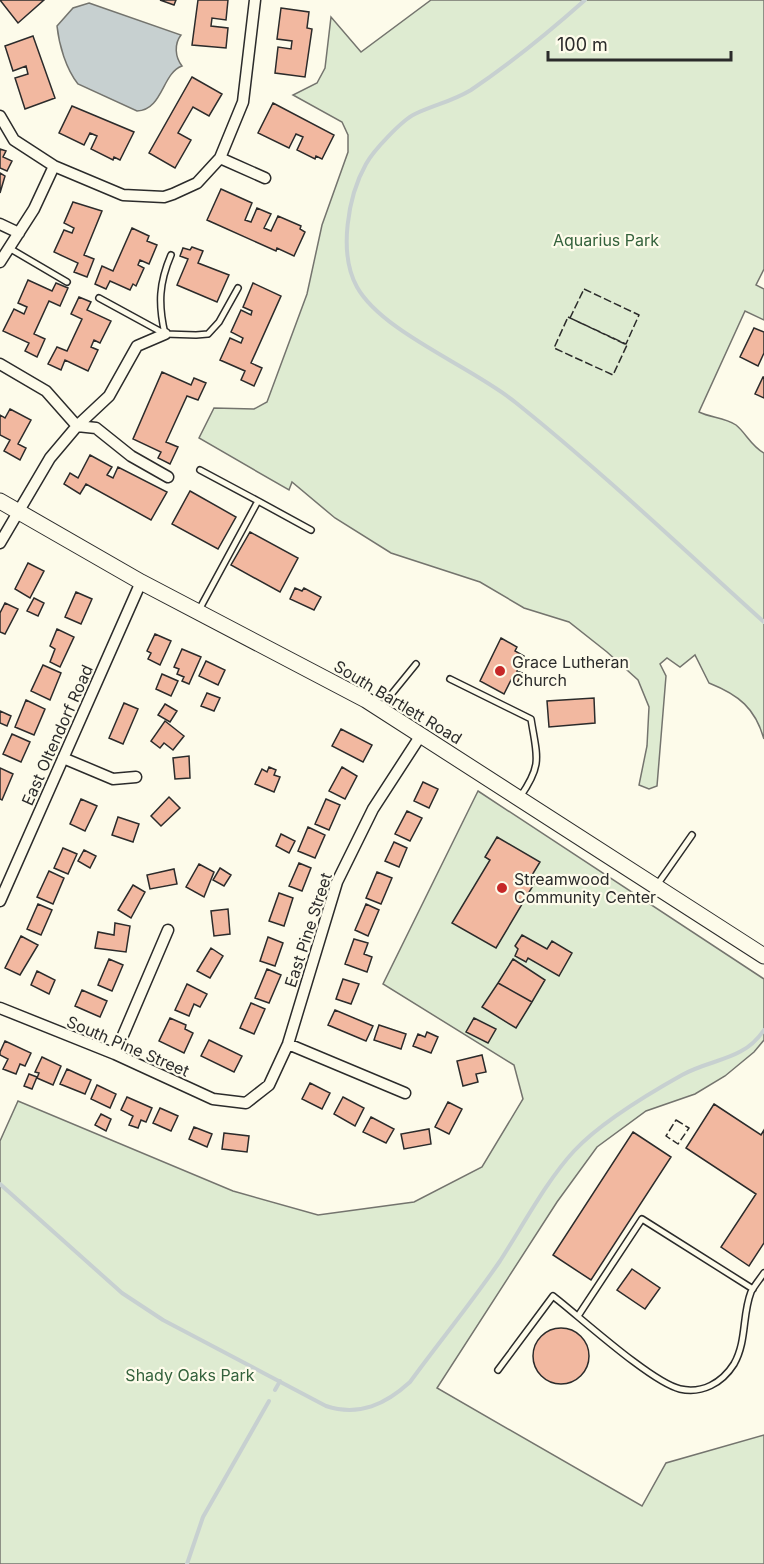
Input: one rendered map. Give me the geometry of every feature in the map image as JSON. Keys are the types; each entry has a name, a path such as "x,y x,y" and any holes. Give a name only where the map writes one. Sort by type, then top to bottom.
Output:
{"main road":[{"name":"South Bartlett Road","path":"0,501 141,582 380,709 764,956"}],"street":[{"path":"0,116 14,140 54,166 123,195 164,198 196,183 220,158 243,102 255,0"},
{"path":"220,158 265,178"},
{"path":"0,262 34,209 54,166"},
{"path":"0,224 19,233"},
{"path":"0,543 50,458 77,426 109,396 137,346 165,334"},
{"path":"0,364 45,391 77,426 96,428 131,456 168,477"},
{"name":"East Oltendorf Road","path":"0,901 141,582"},
{"name":"East Pine Street","path":"246,1103 268,1085 288,1044 337,882 373,809 421,735"},
{"path":"63,758 113,778 136,777"},
{"path":"115,1054 168,930"},
{"name":"South Pine Street","path":"0,1008 115,1054 213,1099 246,1103"},
{"path":"288,1044 405,1093"}],"lane":[{"path":"9,248 67,282"},
{"path":"165,334 159,310 159,293 161,278 171,255"},
{"path":"99,298 165,334 208,334 219,322 238,288"},
{"path":"200,470 311,530"},
{"path":"198,612 258,501"},
{"path":"380,709 416,664"},
{"path":"450,679 531,719 537,760 535,776 519,799"},
{"path":"656,887 692,835"},
{"path":"578,1316 642,1219 753,1289"},
{"path":"498,1370 553,1296 657,1378 679,1389 700,1390 719,1382 734,1364 743,1341 753,1289 764,1273"}],"green space":[{"name":"Aquarius Park","path":"431,0 764,0 764,269 756,285 764,289 764,320 745,311 699,412 736,425 764,453 764,739 751,711 729,692 709,683 695,655 680,667 667,658 660,664 666,676 657,786 649,789 639,785 647,746 649,707 638,680 569,622 524,608 480,582 391,553 335,518 292,482 289,490 199,438 214,408 254,409 267,402 307,294 322,225 348,152 348,135 342,122 293,95 317,83 325,68 331,17 361,52"},
{"name":"Shady Oaks Park","path":"478,791 764,979 764,1040 754,1052 725,1076 695,1094 646,1111 597,1147 557,1202 437,1388 642,1506 666,1463 764,1435 764,1564 0,1564 0,1141 18,1101 233,1191 318,1215 414,1202 482,1167 523,1099 514,1065 383,984"}],"shaded area":[{"path":"89,3 181,35 176,50 182,66 175,70 152,105 146,109 137,111 78,84 70,71 61,49 57,26 73,8"}],"building":[{"path":"0,0 44,0 18,23"},
{"path":"160,0 176,0 174,5"},
{"path":"198,0 228,0 226,20 212,18 211,26 228,28 226,48 192,45"},
{"path":"281,8 309,12 307,28 312,29 305,77 275,73 278,47 291,49 292,41 277,39"},
{"path":"33,36 55,98 25,109 15,78 28,74 26,66 13,71 5,46"},
{"path":"192,77 222,94 209,116 193,107 178,133 191,140 175,168 149,153"},
{"path":"273,103 334,135 322,159 316,156 315,159 297,150 303,137 296,134 289,148 258,133"},
{"path":"72,106 134,132 120,160 114,157 113,160 91,149 97,136 90,133 84,145 59,133"},
{"path":"0,149 6,151 3,157 12,161 7,171 0,168"},
{"path":"0,173 5,176 0,193"},
{"path":"221,189 252,203 245,220 251,222 257,208 271,214 264,228 271,231 278,216 301,226 300,229 305,232 294,256 277,248 276,251 207,220"},
{"path":"73,202 102,211 84,255 94,259 87,277 74,272 78,263 54,252 64,230 72,233 74,228 64,223"},
{"path":"132,228 149,236 147,241 157,245 149,264 140,260 138,265 144,268 136,286 133,284 130,290 110,281 106,289 95,284 102,266 113,271"},
{"path":"192,247 203,251 198,263 229,275 217,302 177,285 188,259 180,256 183,248 190,250"},
{"path":"28,280 52,291 56,283 68,288 60,306 49,301 34,334 45,339 37,357 25,351 29,343 3,331 14,309 24,314 27,307 18,303"},
{"path":"253,283 281,296 251,363 262,368 254,386 241,380 245,371 220,360 230,338 241,343 243,338 231,332 241,310 251,315 252,311 243,307"},
{"path":"79,297 91,302 87,310 111,321 100,343 94,340 91,347 98,350 88,371 65,360 61,370 48,364 57,347 67,351 82,319 71,314"},
{"path":"754,328 764,332 764,353 758,366 740,357"},
{"path":"162,372 191,385 194,378 206,383 198,400 187,396 166,442 178,447 170,464 158,458 161,452 133,439"},
{"path":"764,377 764,398 755,394"},
{"path":"10,409 31,420 18,444 26,448 20,460 4,451 10,440 0,435 0,415 5,418"},
{"path":"90,455 112,467 107,475 113,478 118,467 167,492 151,520 86,484 80,494 64,484 70,473 78,478"},
{"path":"190,491 236,517 218,549 172,524"},
{"path":"250,532 298,558 280,592 231,565"},
{"path":"28,563 44,571 30,598 15,589"},
{"path":"295,588 302,591 304,588 321,597 314,610 290,599"},
{"path":"76,592 92,599 81,624 65,617"},
{"path":"34,598 44,603 38,616 27,611"},
{"path":"5,603 18,609 5,634 0,632 0,613"},
{"path":"57,629 74,637 60,667 50,662 55,649 50,646"},
{"path":"155,634 171,641 160,665 148,659 151,653 147,651"},
{"path":"501,638 517,647 515,651 524,656 517,671 522,673 517,683 511,680 504,694 480,681"},
{"path":"182,649 201,657 189,684 182,681 184,677 177,674 179,669 174,667"},
{"path":"206,661 225,670 218,685 199,676"},
{"path":"43,665 61,673 50,700 31,691"},
{"path":"162,674 178,681 171,696 156,689"},
{"path":"207,693 220,698 214,711 201,706"},
{"path":"594,698 595,723 549,727 547,701"},
{"path":"26,700 45,709 34,735 15,727"},
{"path":"124,703 138,709 123,744 109,738"},
{"path":"165,704 177,711 170,722 158,715"},
{"path":"0,711 11,716 7,726 0,723"},
{"path":"165,721 184,736 173,750 164,743 160,748 151,741"},
{"path":"341,729 372,745 363,762 332,746"},
{"path":"12,734 30,742 21,762 3,754"},
{"path":"189,756 190,778 175,779 173,758"},
{"path":"269,767 276,770 274,775 280,777 274,792 255,784 262,769 267,772"},
{"path":"342,767 357,776 345,799 329,791"},
{"path":"0,768 13,774 2,800 0,799"},
{"path":"423,782 438,789 429,808 414,801"},
{"path":"169,797 180,808 161,826 151,816"},
{"path":"81,799 97,806 85,831 70,824"},
{"path":"326,799 340,805 329,830 315,824"},
{"path":"407,811 422,818 410,841 395,834"},
{"path":"118,817 139,824 133,842 112,835"},
{"path":"308,827 325,835 315,858 298,851"},
{"path":"281,834 295,841 289,853 276,846"},
{"name":"Streamwood Community Center","path":"497,837 540,862 529,880 534,884 496,948 452,923 490,860 485,857"},
{"path":"394,842 407,848 399,867 385,861"},
{"path":"63,848 77,854 68,874 54,868"},
{"path":"84,850 96,856 90,868 78,861"},
{"path":"299,863 311,868 302,891 289,886"},
{"path":"199,864 214,872 204,897 186,887"},
{"path":"220,868 231,875 224,886 213,880"},
{"path":"174,869 177,884 150,889 147,875"},
{"path":"49,871 64,878 53,904 37,897"},
{"path":"377,872 392,878 381,904 366,898"},
{"path":"133,885 145,892 131,918 118,910"},
{"path":"279,893 293,898 284,926 269,921"},
{"path":"38,904 52,910 41,935 27,929"},
{"path":"366,904 379,910 368,936 355,930"},
{"path":"228,909 230,934 214,936 211,911"},
{"path":"115,923 130,926 126,952 95,948 98,932 114,935"},
{"path":"522,935 547,949 552,941 572,953 559,976 528,958 526,962 515,956 518,949 515,946"},
{"path":"21,936 38,945 20,975 5,968"},
{"path":"268,937 283,943 275,966 260,961"},
{"path":"354,939 368,943 364,954 372,957 367,972 345,964"},
{"path":"211,948 223,956 210,978 197,971"},
{"path":"109,959 123,965 112,991 98,985"},
{"path":"513,959 545,980 532,1002 498,983"},
{"path":"267,969 281,975 269,1003 255,998"},
{"path":"37,971 55,980 49,994 31,985"},
{"path":"343,979 359,984 351,1004 336,999"},
{"path":"498,983 532,1002 516,1028 482,1007"},
{"path":"187,984 207,994 200,1007 194,1004 189,1016 175,1010"},
{"path":"82,990 107,1001 100,1017 75,1006"},
{"path":"251,1003 265,1009 254,1034 240,1028"},
{"path":"335,1010 373,1026 366,1041 328,1025"},
{"path":"170,1018 186,1025 185,1029 193,1033 184,1053 159,1041"},
{"path":"474,1018 496,1029 488,1043 466,1032"},
{"path":"379,1025 406,1034 401,1049 374,1040"},
{"path":"427,1032 438,1037 431,1053 413,1046 418,1034 425,1037"},
{"path":"209,1040 242,1056 234,1072 201,1056"},
{"path":"5,1041 31,1053 25,1066 20,1064 16,1074 3,1069 8,1059 0,1055"},
{"path":"482,1055 486,1072 476,1074 478,1082 463,1086 457,1061"},
{"path":"42,1057 61,1066 53,1085 37,1078 39,1073 35,1072"},
{"path":"67,1069 91,1080 85,1094 60,1084"},
{"path":"29,1074 37,1077 32,1089 24,1086"},
{"path":"310,1083 330,1093 322,1109 302,1099"},
{"path":"97,1085 116,1094 110,1108 91,1099"},
{"path":"127,1097 152,1108 146,1122 141,1120 138,1128 129,1125 133,1116 121,1110"},
{"path":"343,1097 364,1108 355,1126 334,1114"},
{"path":"448,1102 462,1109 449,1134 435,1127"},
{"path":"714,1104 761,1135 764,1130 764,1243 749,1266 721,1247 756,1194 686,1148"},
{"path":"160,1108 178,1116 171,1131 153,1123"},
{"path":"101,1114 111,1119 106,1131 95,1125"},
{"path":"371,1117 394,1129 386,1143 363,1132"},
{"path":"194,1127 212,1134 207,1147 189,1139"},
{"path":"429,1129 431,1144 404,1149 401,1134"},
{"path":"633,1132 671,1157 591,1280 553,1255"},
{"path":"224,1133 249,1136 247,1152 222,1149"},
{"path":"632,1269 660,1288 645,1309 617,1290"},
{"path":"556,1328 566,1328 581,1336 587,1345 589,1356 587,1367 581,1376 566,1384 556,1384 545,1379 538,1372 533,1361 533,1351 538,1340 545,1333"}],"waterway":[{"path":"585,0 530,47 486,80 464,94 409,117 381,144 366,164 350,208 347,242 351,273 357,287 369,303 386,319 515,402 610,482 764,622"},
{"path":"0,1184 122,1293 163,1320 326,1406 338,1409 361,1409 382,1402 410,1382 500,1261 554,1176 585,1140 625,1109 682,1075 747,1048 764,1030"},
{"path":"275,1390 280,1381"},
{"path":"187,1564 203,1517 269,1401"}],"fence":[{"path":"584,289 639,315 626,344 570,318 584,289"},
{"path":"568,317 627,345 613,375 554,348 568,317"},
{"path":"676,1120 689,1128 678,1144 666,1136 676,1120"}],"place":[{"name":"Grace Lutheran Church","path":"500,671"},
{"name":"Streamwood Community Center","path":"502,888"}]}
